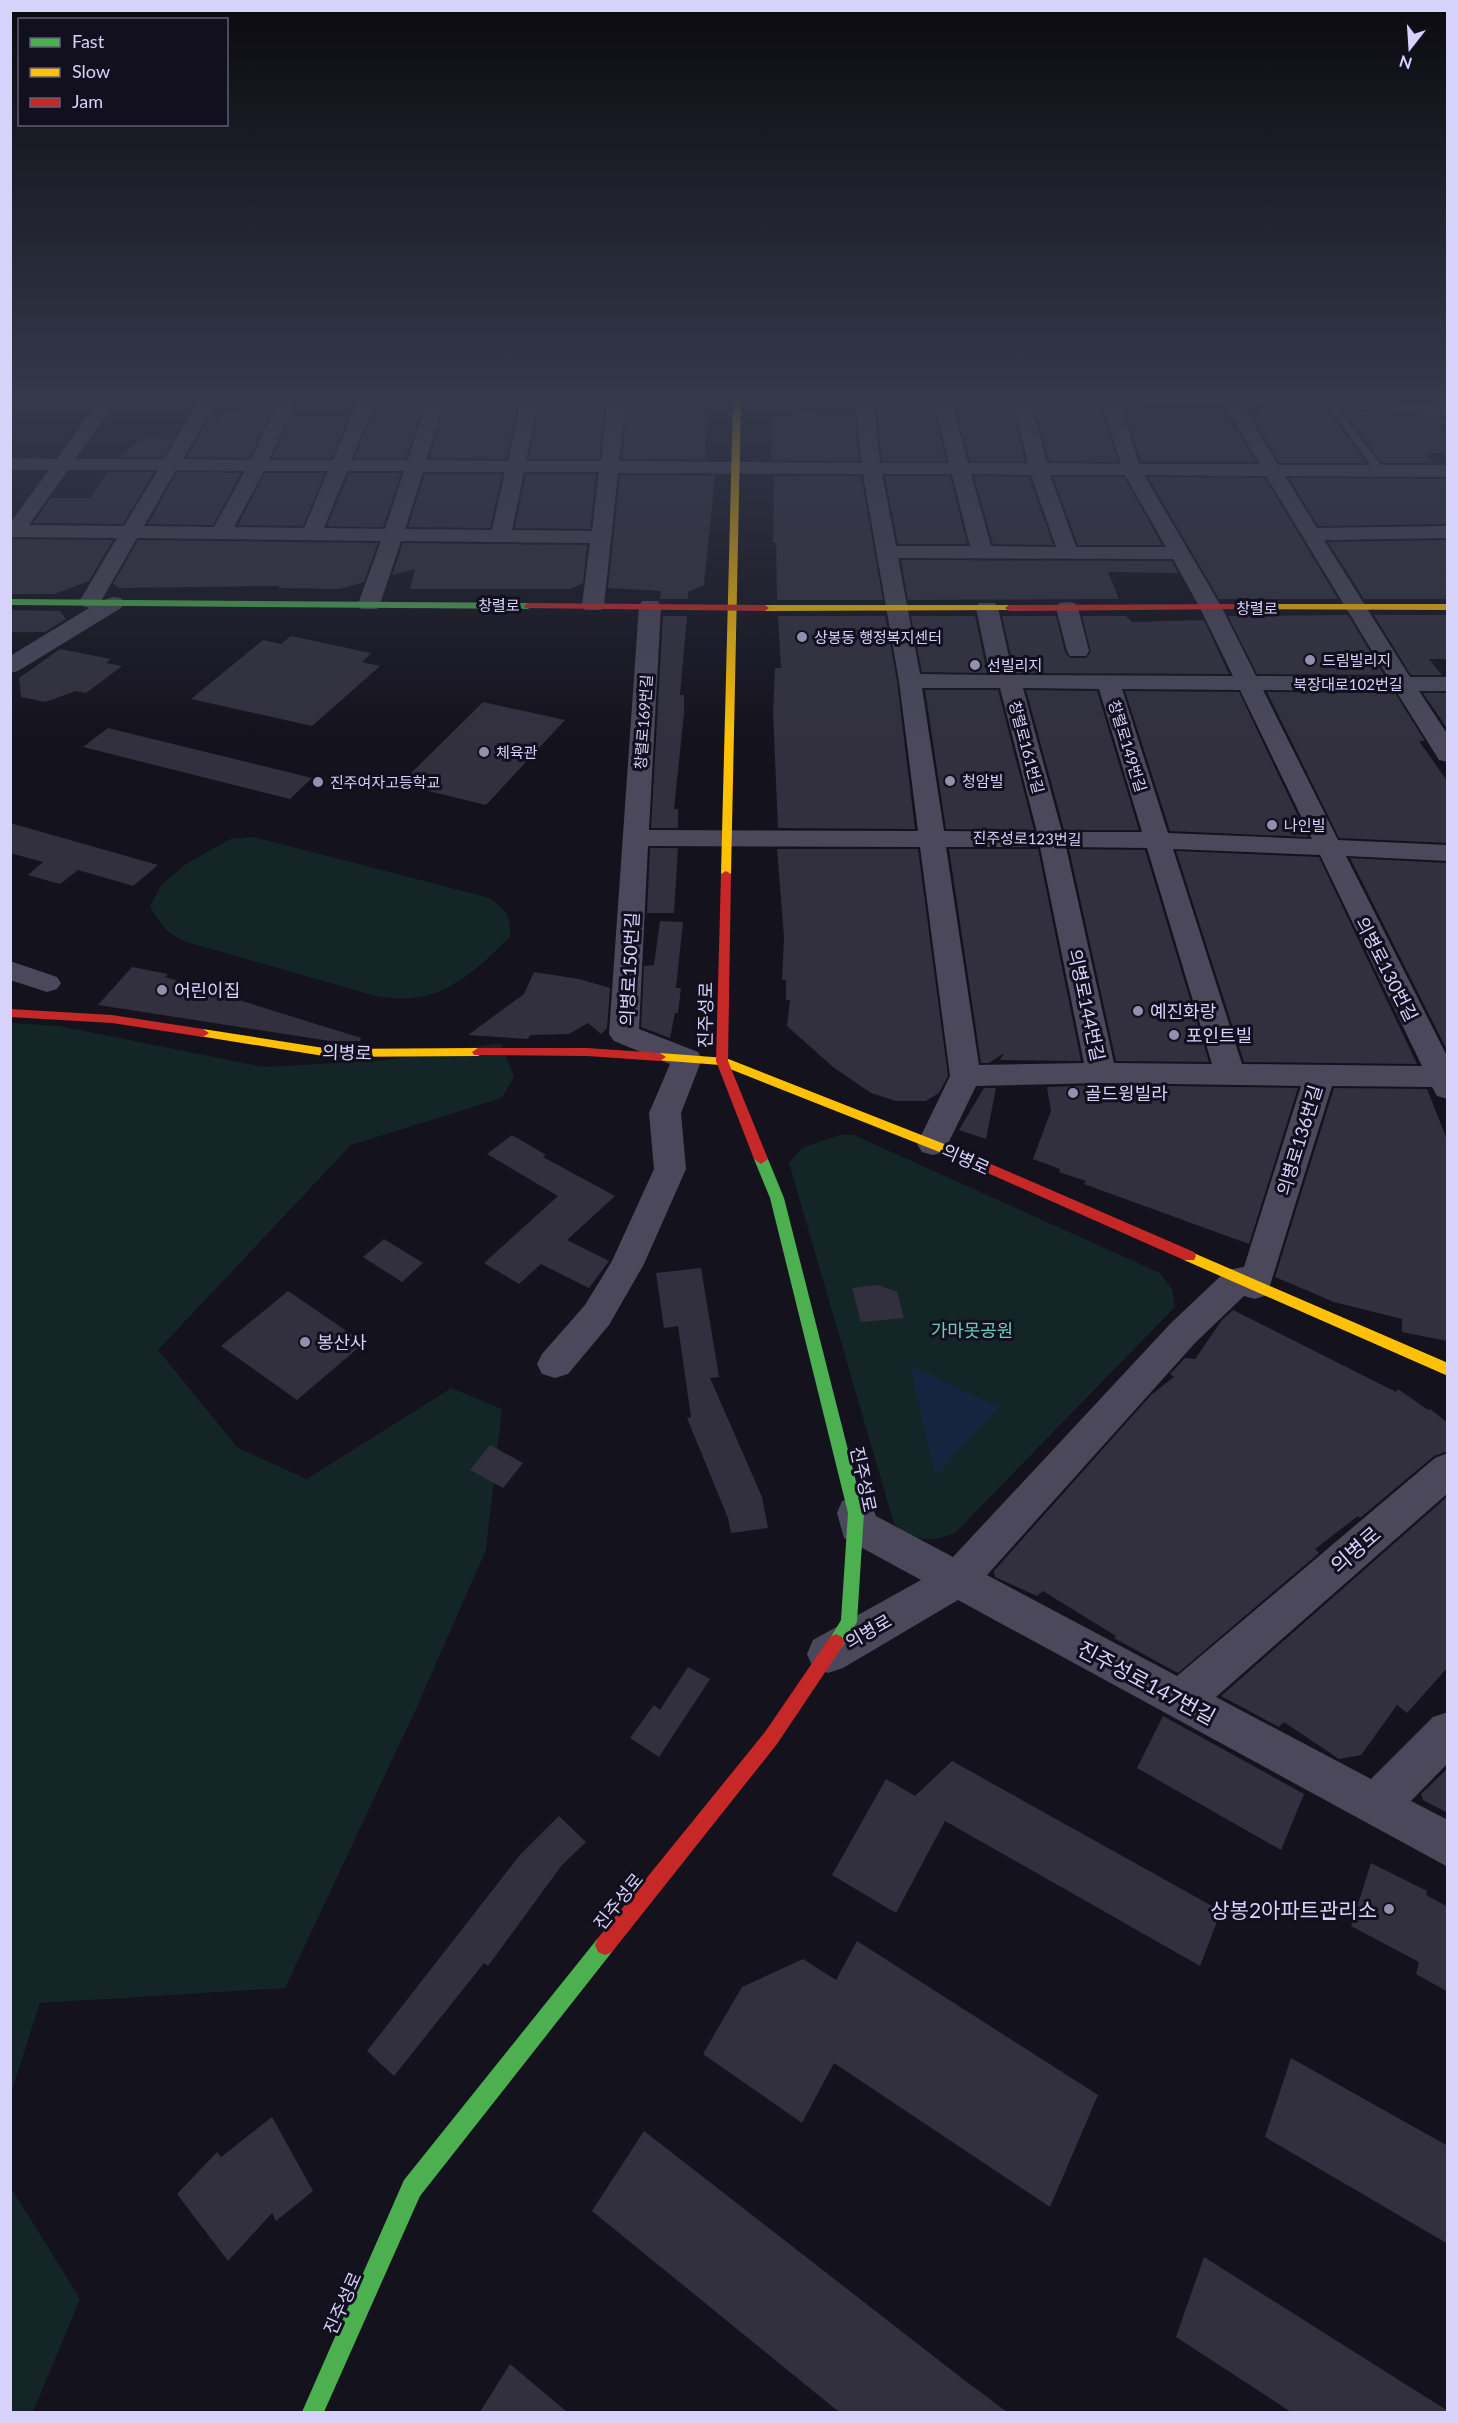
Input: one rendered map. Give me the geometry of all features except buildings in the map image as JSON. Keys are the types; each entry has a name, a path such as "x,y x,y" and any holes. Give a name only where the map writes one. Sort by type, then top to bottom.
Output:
{"street":[{"path":"12,531 25,513"},
{"path":"90,602 142,513"},
{"path":"220,535 232,513"},
{"path":"311,535 320,513"},
{"path":"369,604 400,513"},
{"path":"501,536 506,513"},
{"path":"593,605 604,513"},
{"name":"진주성로","path":"313,2412 412,2188 771,1738 849,1622 856,1513 777,1198 722,1061 734,513"},
{"path":"880,513 910,681 965,1076 933,1144"},
{"path":"971,513 982,552"},
{"path":"1055,513 1068,553"},
{"path":"1156,513 1211,608 1327,848"},
{"path":"1298,513 1448,755"},
{"path":"12,531 220,535 601,537"},
{"path":"1311,534 1448,532"},
{"path":"887,552 1178,553"},
{"name":"창렬로","path":"10,602 593,605 732,608 1448,607"},
{"path":"10,666 113,603"},
{"name":"창렬로169번길","path":"636,838 650,606"},
{"path":"987,608 1006,682 1109,683"},
{"path":"1067,608 1078,651"},
{"name":"창렬로161번길","path":"910,681 1006,682 1051,838"},
{"name":"창렬로149번길","path":"1156,840 1109,683 1249,684"},
{"name":"북장대로102번길","path":"1249,684 1448,684"},
{"name":"진주성로123번길","path":"636,838 1051,838 1156,840 1448,853"},
{"name":"의병로150번길","path":"636,838 624,1034 687,1059"},
{"name":"의병로144번길","path":"965,1076 1101,1073 1051,838"},
{"path":"1156,840 1230,1075"},
{"name":"의병로130번길","path":"1327,848 1446,1081"},
{"path":"10,970 47,983"},
{"name":"의병로","path":"10,1013 112,1019 330,1053 587,1052 722,1061 933,1144 1448,1370"},
{"path":"555,1364 597,1315 627,1264 670,1169 665,1113 687,1059"},
{"name":"의병로136번길","path":"1101,1073 1319,1077 1247,1283"},
{"path":"1319,1077 1446,1081"},
{"name":"의병로","path":"828,1654 957,1580 1183,1334 1247,1283"},
{"name":"의병로","path":"1181,1700 1448,1469"},
{"name":"진주성로147번길","path":"856,1513 858,1526 1377,1804 1448,1845"},
{"path":"1377,1804 1448,1732"}],"green space":[{"path":"254,837 490,898 507,914 510,923 510,937 466,977 451,986 418,997 398,998 376,996 183,941 166,930 150,907 161,885 186,864 230,839"},
{"path":"11,1023 60,1026 264,1067 386,1060 501,1043 514,1077 502,1098 351,1145 158,1350 238,1448 307,1479 451,1388 502,1409 486,1550 416,1709 285,1988 40,2003 11,2093"},
{"name":"가마못공원","path":"839,1135 854,1135 1160,1273 1172,1289 1175,1307 955,1533 946,1536 923,1539 909,1534 894,1524 789,1163 802,1148"},
{"path":"11,2188 80,2299 33,2412 11,2412"}],"water":[{"path":"910,1365 999,1407 935,1476"}],"traffic: fast":[{"path":"10,602 528,606"},
{"path":"761,1159 777,1198 856,1513 849,1622 836,1642"},
{"path":"313,2412 412,2188 605,1945"}],"traffic: slow":[{"path":"726,874 734,513"},
{"path":"1244,607 1448,607"},
{"path":"765,608 1009,608"},
{"path":"203,1033 330,1053 478,1052"},
{"path":"660,1057 722,1061 952,1152"},
{"path":"1189,1256 1448,1370"}],"traffic: jam":[{"path":"528,606 765,608"},
{"path":"1009,608 1244,607"},
{"path":"726,874 722,1061 761,1159"},
{"path":"10,1013 112,1019 203,1033"},
{"path":"478,1052 587,1052 660,1057"},
{"path":"952,1152 1189,1256"},
{"path":"605,1945 771,1738 836,1642"}],"place":[{"name":"상봉동 행정복지센터","path":"802,637"},
{"name":"드림빌리지","path":"1310,660"},
{"name":"선빌리지","path":"975,665"},
{"name":"체육관","path":"484,752"},
{"name":"청암빌","path":"950,781"},
{"name":"진주여자고등학교","path":"318,782"},
{"name":"나인빌","path":"1272,825"},
{"name":"어린이집","path":"162,990"},
{"name":"예진화랑","path":"1138,1011"},
{"name":"포인트빌","path":"1174,1035"},
{"name":"골드윙빌라","path":"1073,1093"},
{"name":"봉산사","path":"305,1342"},
{"name":"상봉2아파트관리소","path":"1389,1909"}]}
